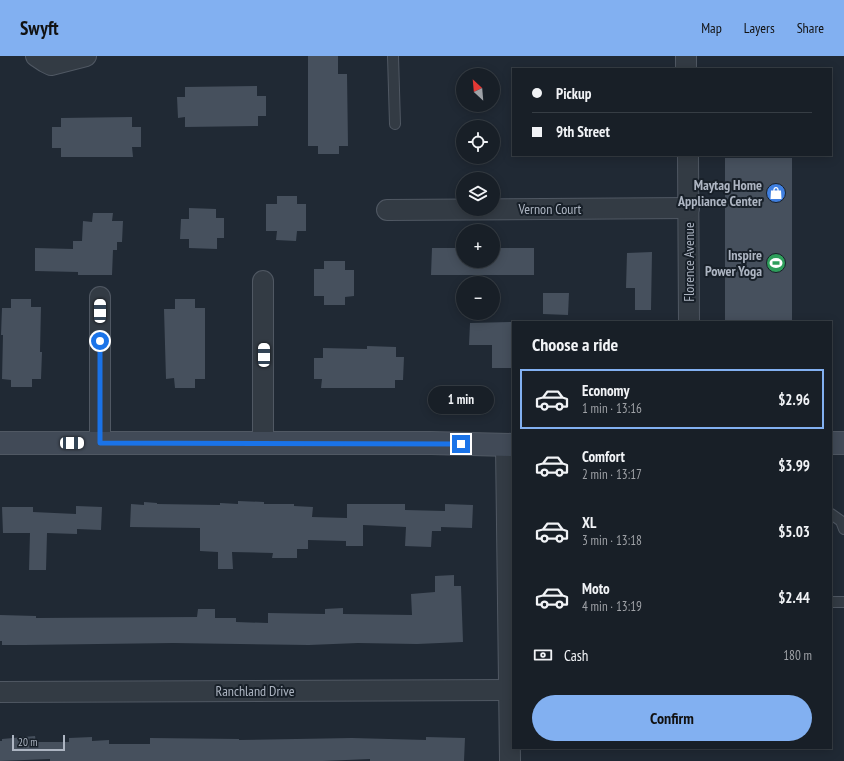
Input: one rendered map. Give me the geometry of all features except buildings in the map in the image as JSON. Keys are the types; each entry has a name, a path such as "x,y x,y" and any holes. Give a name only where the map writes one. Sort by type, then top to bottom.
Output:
{"street":[{"path":"36,56 51,65 86,56"},
{"path":"686,56 686,68"},
{"name":"Florence Avenue","path":"688,156 689,321"},
{"name":"Vernon Court","path":"386,210 689,208"},
{"path":"263,282 263,443"},
{"path":"100,297 100,443"},
{"path":"0,443 431,443 509,445 510,761"},
{"path":"832,443 844,443"},
{"name":"Ranchland Drive","path":"0,692 509,690"}],"lane":[{"path":"393,56 395,124"},
{"path":"832,515 840,521 844,528"},
{"path":"832,602 844,602"}],"place":[{"name":"Maytag Home Appliance Center","path":"776,193"},
{"name":"Inspire Power Yoga","path":"776,263"}],"route":[{"path":"100,341 100,443 461,444"}]}
